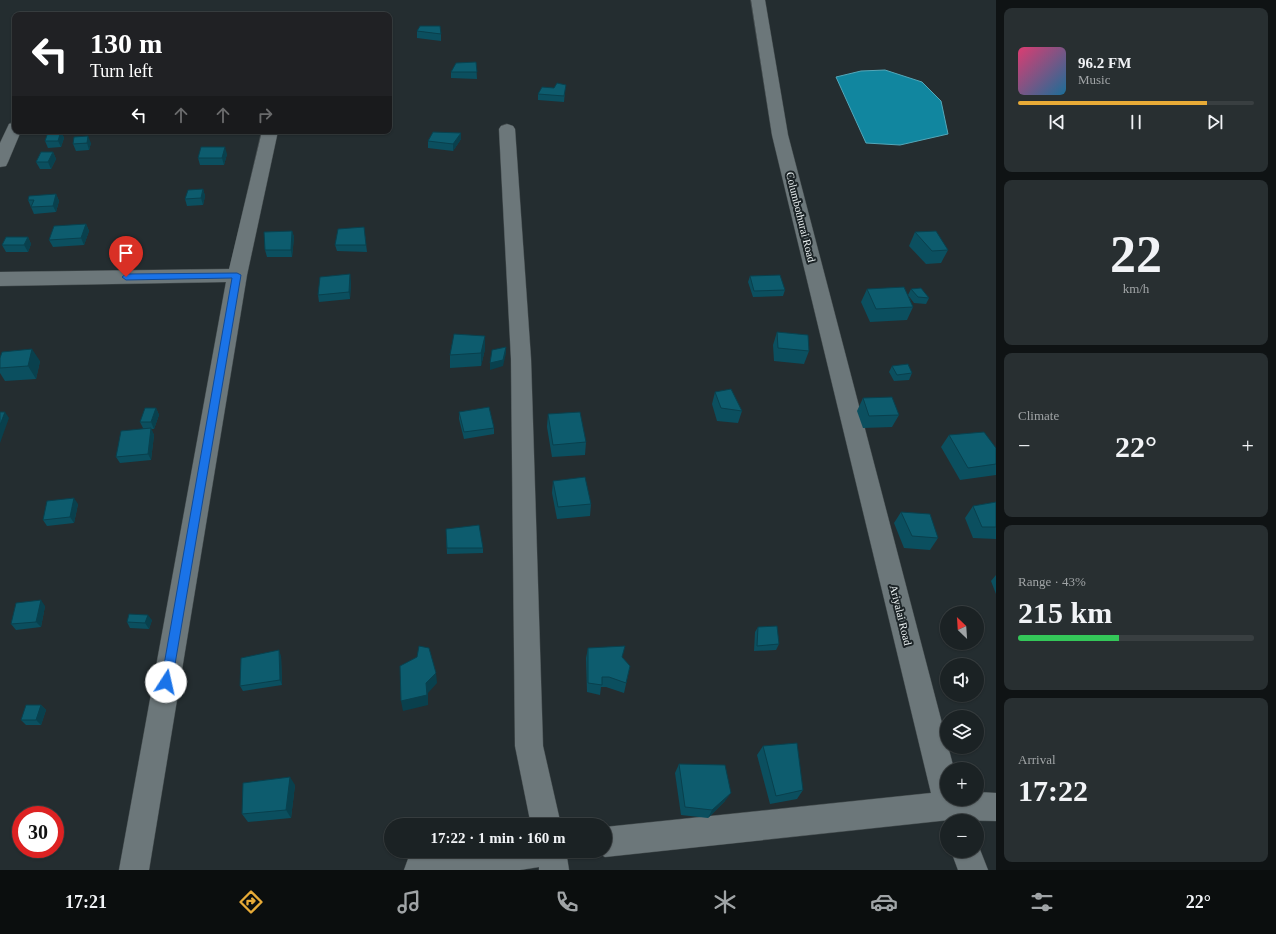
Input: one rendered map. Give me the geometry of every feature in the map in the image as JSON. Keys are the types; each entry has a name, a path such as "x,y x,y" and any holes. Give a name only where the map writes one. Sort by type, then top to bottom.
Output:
{"street":[{"name":"Columbothurai Road","path":"758,0 780,135 855,432"},
{"path":"507,129 521,359 529,746 544,818"},
{"path":"0,162 12,134"},
{"path":"134,870 237,275 269,134"},
{"path":"0,279 237,275"},
{"name":"Ariyalai Road","path":"855,432 940,770"},
{"path":"612,841 949,806 996,807"},
{"path":"419,870 500,858"},
{"path":"553,858 554,870"},
{"path":"969,858 973,870"}],"water":[{"path":"885,70 922,82 941,101 948,134 900,145 866,143 836,77 861,71"}],"building":[{"path":"420,26 440,26 441,34 417,31"},
{"path":"476,62 477,72 451,72 456,63"},
{"path":"557,83 566,85 564,96 538,94 542,87 554,88"},
{"path":"433,132 461,133 453,144 428,141"},
{"path":"47,134 60,134 58,141 45,141"},
{"path":"88,136 87,143 73,144 74,137"},
{"path":"201,147 225,147 222,158 198,158"},
{"path":"41,152 53,152 48,162 36,162"},
{"path":"203,189 201,198 185,199 188,190"},
{"path":"56,194 53,206 31,207 34,200 28,200 29,196"},
{"path":"86,224 81,238 49,240 54,226"},
{"path":"364,227 366,245 335,245 338,229"},
{"path":"292,231 291,250 265,250 264,232"},
{"path":"936,231 948,250 932,251 915,232"},
{"path":"6,237 28,237 24,245 2,245"},
{"path":"350,274 349,292 318,295 320,277"},
{"path":"780,275 785,290 754,291 750,276"},
{"path":"904,287 913,307 876,309 867,289"},
{"path":"921,288 929,298 918,297 911,289"},
{"path":"777,332 808,335 809,351 778,348"},
{"path":"454,334 485,336 481,353 450,355"},
{"path":"506,347 503,360 490,363 492,350"},
{"path":"32,349 28,366 0,368 0,358 2,352"},
{"path":"908,364 912,373 897,375 892,366"},
{"path":"731,389 742,411 721,408 715,392"},
{"path":"892,397 899,415 869,416 863,398"},
{"path":"489,407 494,428 464,432 459,412"},
{"path":"145,408 156,408 151,422 140,422"},
{"path":"0,412 5,412 0,425"},
{"path":"580,412 586,442 553,445 548,414"},
{"path":"151,428 148,454 116,457 121,431"},
{"path":"984,432 996,448 996,464 968,468 949,435"},
{"path":"585,477 591,504 558,507 553,481"},
{"path":"74,498 70,517 43,520 47,501"},
{"path":"996,502 996,527 982,527 973,506"},
{"path":"901,512 930,514 938,538 912,536"},
{"path":"479,525 483,548 447,548 446,529"},
{"path":"41,600 36,622 11,624 16,603"},
{"path":"129,614 148,615 145,623 127,622"},
{"path":"777,626 779,644 757,646 758,627"},
{"path":"419,646 429,648 436,673 426,683 427,695 401,701 400,666 417,657"},
{"path":"625,646 622,657 630,666 626,683 609,677 602,677 602,685 588,683 588,648"},
{"path":"279,650 280,680 240,686 241,658"},
{"path":"26,705 41,705 36,720 21,720"},
{"path":"797,743 803,790 776,796 763,746"},
{"path":"679,764 725,765 731,793 712,810 685,807"},
{"path":"290,777 286,810 242,814 243,783"}],"route":[{"path":"126,277 237,275 166,682"}]}
